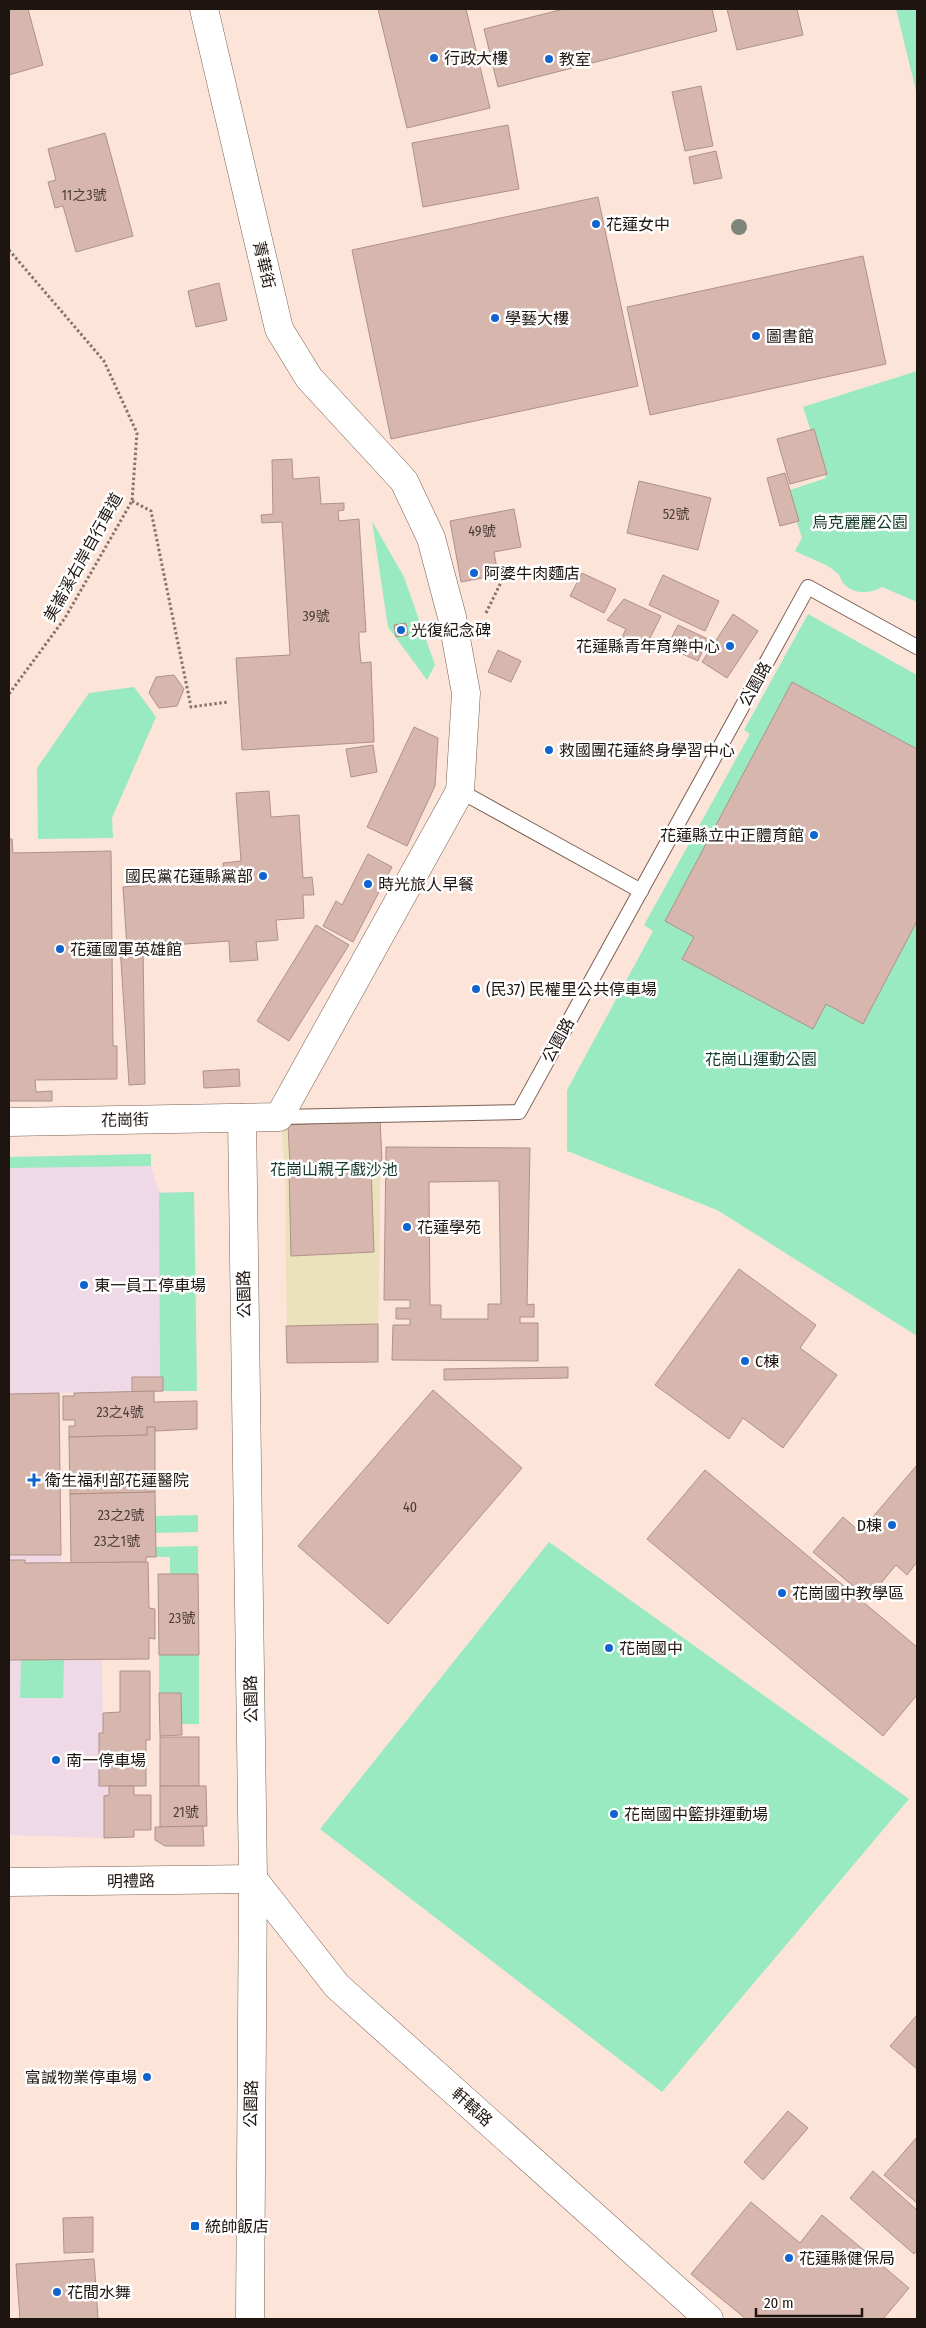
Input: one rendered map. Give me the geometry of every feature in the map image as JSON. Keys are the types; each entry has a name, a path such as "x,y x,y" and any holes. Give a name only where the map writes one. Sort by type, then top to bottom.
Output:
{"street":[{"name":"菁華街","path":"204,9 279,329 309,378 404,481 431,538 452,617 465,684 460,791"},
{"path":"280,1116 460,791"},
{"name":"公園路","path":"250,2319 253,1879 242,1118 280,1116"},
{"name":"花崗街","path":"9,1122 242,1118"},
{"name":"明禮路","path":"9,1882 253,1879"},
{"name":"軒轅路","path":"253,1879 337,1986 708,2319"}],"lane":[{"name":"公園路","path":"280,1116 519,1112 808,587 917,647"},
{"path":"460,791 641,890"}],"path":[{"name":"美崙溪右岸自行車道","path":"9,250 104,362 137,433 132,501 65,618 9,694"},
{"path":"132,501 151,512 191,707 228,702"},
{"path":"484,617 505,574 537,569"}],"shaded area":[{"name":"衛生福利部花蓮醫院","path":"151,1154 151,1166 159,1192 194,1192 197,1391 60,1393 59,1406 61,1563 148,1562 149,1608 155,1609 155,1639 149,1639 149,1659 102,1660 103,1733 99,1786 109,1786 109,1795 104,1796 104,1838 9,1835 9,1157"}],"green space":[{"path":"896,9 917,9 917,95"},
{"name":"烏克麗麗公園","path":"917,371 917,602 882,587 867,592 852,590 843,583 833,569 795,551 802,538 787,491 826,478 803,407"},
{"path":"372,521 404,577 435,665 427,680 388,627"},
{"name":"花崗山運動公園","path":"808,614 917,675 917,1336 717,1210 567,1151 567,1090 653,931 644,925 750,734 744,730"},
{"path":"134,687 156,717 112,818 113,838 38,839 37,768 89,693"},
{"path":"151,1154 151,1166 9,1168 9,1157"},
{"path":"194,1192 197,1391 163,1391 163,1377 160,1377 159,1193"},
{"path":"198,1515 198,1532 156,1533 156,1516"},
{"name":"花崗國中籃排運動場","path":"549,1542 909,1799 662,2092 320,1829"},
{"path":"198,1546 198,1574 170,1574 170,1557 156,1557 156,1547"},
{"path":"159,1655 199,1655 199,1724 181,1724 181,1693 159,1693"},
{"path":"21,1660 64,1660 63,1698 20,1698"}],"sand":[{"name":"花崗山親子戲沙池","path":"381,1117 378,1362 287,1363 285,1169 281,1123"}],"building":[{"path":"9,9 28,9 43,65 9,75"},
{"name":"行政大樓","path":"378,9 466,9 490,108 407,128"},
{"name":"教室","path":"564,9 712,9 717,31 498,87 484,29"},
{"path":"727,9 797,9 803,35 737,50"},
{"path":"701,86 713,146 685,151 672,92"},
{"path":"508,125 519,189 423,207 412,143"},
{"path":"105,133 133,236 76,252 63,206 55,208 48,182 56,180 48,149"},
{"path":"716,151 722,178 694,184 689,157"},
{"name":"學藝大樓","path":"598,197 638,386 391,439 352,250"},
{"name":"圖書館","path":"863,256 886,364 650,415 627,307"},
{"path":"219,283 227,320 196,327 188,291"},
{"path":"814,429 827,474 790,484 777,439"},
{"path":"292,459 293,479 319,477 321,504 344,503 344,510 338,511 339,521 359,519 366,632 359,632 359,641 361,663 371,662 374,742 242,750 236,658 290,655 282,522 262,523 261,515 273,514 272,460"},
{"path":"785,473 799,521 780,526 767,478"},
{"path":"639,481 711,498 698,550 627,533"},
{"path":"514,509 521,547 494,552 498,575 461,582 450,521"},
{"path":"582,573 616,589 604,613 570,596"},
{"path":"663,575 719,601 705,631 649,605"},
{"path":"624,599 661,616 645,648 622,637 626,629 607,620"},
{"name":"花蓮縣青年育樂中心","path":"733,614 758,631 727,678 702,662"},
{"name":"光復紀念碑","path":"406,623 408,635 396,637 394,625"},
{"path":"678,625 708,639 698,661 667,647"},
{"path":"498,650 521,661 511,682 488,672"},
{"path":"174,675 184,689 177,706 159,708 149,693 156,677"},
{"name":"花蓮縣立中正體育館","path":"792,682 917,749 917,921 863,1024 826,1004 813,1029 682,959 694,937 665,921"},
{"path":"414,727 438,738 435,786 407,846 367,827"},
{"path":"373,745 377,772 351,777 346,749"},
{"name":"國民黨花蓮縣黨部","path":"269,791 271,817 299,815 303,878 312,877 314,895 303,895 304,918 276,920 278,940 256,942 258,960 230,962 229,941 127,948 123,887 144,885 143,877 186,874 187,883 224,880 223,863 241,861 236,793"},
{"name":"花蓮國軍英雄館","path":"9,839 12,839 13,853 111,851 113,1046 117,1046 117,1079 35,1080 36,1092 52,1091 52,1101 9,1101"},
{"name":"時光旅人早餐","path":"368,854 392,867 353,942 323,926 336,901 342,905"},
{"path":"316,925 349,945 289,1041 257,1021"},
{"path":"120,946 143,947 145,1084 129,1085"},
{"path":"239,1069 240,1086 204,1088 203,1071"},
{"path":"380,1120 382,1161 290,1166 288,1125"},
{"name":"花蓮學苑","path":"386,1147 530,1148 527,1305 534,1304 534,1317 520,1317 520,1323 538,1323 538,1361 392,1360 393,1325 410,1325 410,1319 396,1319 396,1308 410,1308 410,1300 384,1300","holes":["499,1181 501,1304 488,1304 488,1319 441,1319 441,1305 430,1305 429,1182"]},
{"path":"371,1167 374,1252 291,1256 289,1170"},
{"name":"C棟","path":"739,1269 816,1325 800,1348 837,1375 783,1448 743,1418 729,1439 655,1385"},
{"path":"378,1324 378,1362 287,1363 286,1326"},
{"path":"568,1367 568,1378 444,1380 444,1369"},
{"path":"132,1377 163,1377 163,1391 132,1392"},
{"path":"433,1390 522,1468 388,1624 298,1546"},
{"path":"154,1391 154,1402 197,1401 197,1429 155,1431 155,1427 147,1427 147,1435 69,1437 69,1426 75,1426 75,1420 63,1420 63,1396 74,1396 74,1393"},
{"path":"59,1393 61,1555 9,1555 9,1394"},
{"path":"147,1427 155,1427 155,1492 70,1494 69,1437 147,1435"},
{"name":"D棟","path":"917,1465 917,1562 907,1575 896,1565 868,1599 813,1552 843,1517 860,1532"},
{"name":"花崗國中教學區","path":"705,1470 917,1647 917,1695 883,1736 647,1539"},
{"path":"155,1492 156,1557 146,1557 146,1562 71,1563 70,1494"},
{"path":"9,1560 25,1560 25,1563 148,1562 149,1608 155,1609 155,1639 149,1638 149,1659 9,1660"},
{"path":"158,1574 198,1574 199,1655 159,1655"},
{"path":"120,1671 150,1671 150,1740 146,1740 146,1786 99,1786 99,1733 103,1733 103,1713 120,1712"},
{"path":"159,1693 181,1693 182,1735 160,1736"},
{"path":"160,1737 199,1737 199,1786 160,1786"},
{"path":"109,1786 134,1786 134,1795 151,1795 151,1830 134,1830 134,1837 104,1838 104,1796 109,1795"},
{"path":"160,1786 206,1786 207,1826 160,1827"},
{"path":"203,1826 204,1846 165,1846 155,1840 155,1827"},
{"path":"917,2015 917,2069 890,2046"},
{"path":"788,2111 808,2128 763,2180 744,2162"},
{"path":"917,2137 917,2203 884,2175"},
{"path":"873,2171 917,2210 917,2250 914,2254 850,2198"},
{"name":"花蓮縣健保局","path":"751,2202 800,2243 822,2215 909,2288 883,2319 746,2319 691,2274"},
{"path":"93,2217 93,2252 64,2253 63,2218"},
{"name":"花間水舞","path":"94,2259 98,2319 20,2319 16,2264"}],"place":[{"name":"行政大樓","path":"434,58"},
{"name":"教室","path":"549,59"},
{"name":"花蓮女中","path":"596,224"},
{"name":"學藝大樓","path":"495,318"},
{"name":"圖書館","path":"756,336"},
{"name":"阿婆牛肉麵店","path":"474,573"},
{"name":"光復紀念碑","path":"401,630"},
{"name":"花蓮縣青年育樂中心","path":"730,646"},
{"name":"救國團花蓮終身學習中心","path":"549,750"},
{"name":"花蓮縣立中正體育館","path":"814,835"},
{"name":"國民黨花蓮縣黨部","path":"263,876"},
{"name":"時光旅人早餐","path":"368,884"},
{"name":"花蓮國軍英雄館","path":"60,949"},
{"name":"(民37) 民權里公共停車場","path":"476,989"},
{"name":"花蓮學苑","path":"407,1227"},
{"name":"東一員工停車場","path":"84,1285"},
{"name":"C棟","path":"745,1361"},
{"name":"衛生福利部花蓮醫院","path":"34,1480"},
{"name":"D棟","path":"892,1525"},
{"name":"花崗國中教學區","path":"782,1593"},
{"name":"花崗國中","path":"609,1648"},
{"name":"南一停車場","path":"56,1760"},
{"name":"花崗國中籃排運動場","path":"614,1814"},
{"name":"富誠物業停車場","path":"147,2077"},
{"name":"統帥飯店","path":"195,2226"},
{"name":"花蓮縣健保局","path":"789,2258"},
{"name":"花間水舞","path":"57,2292"}]}
